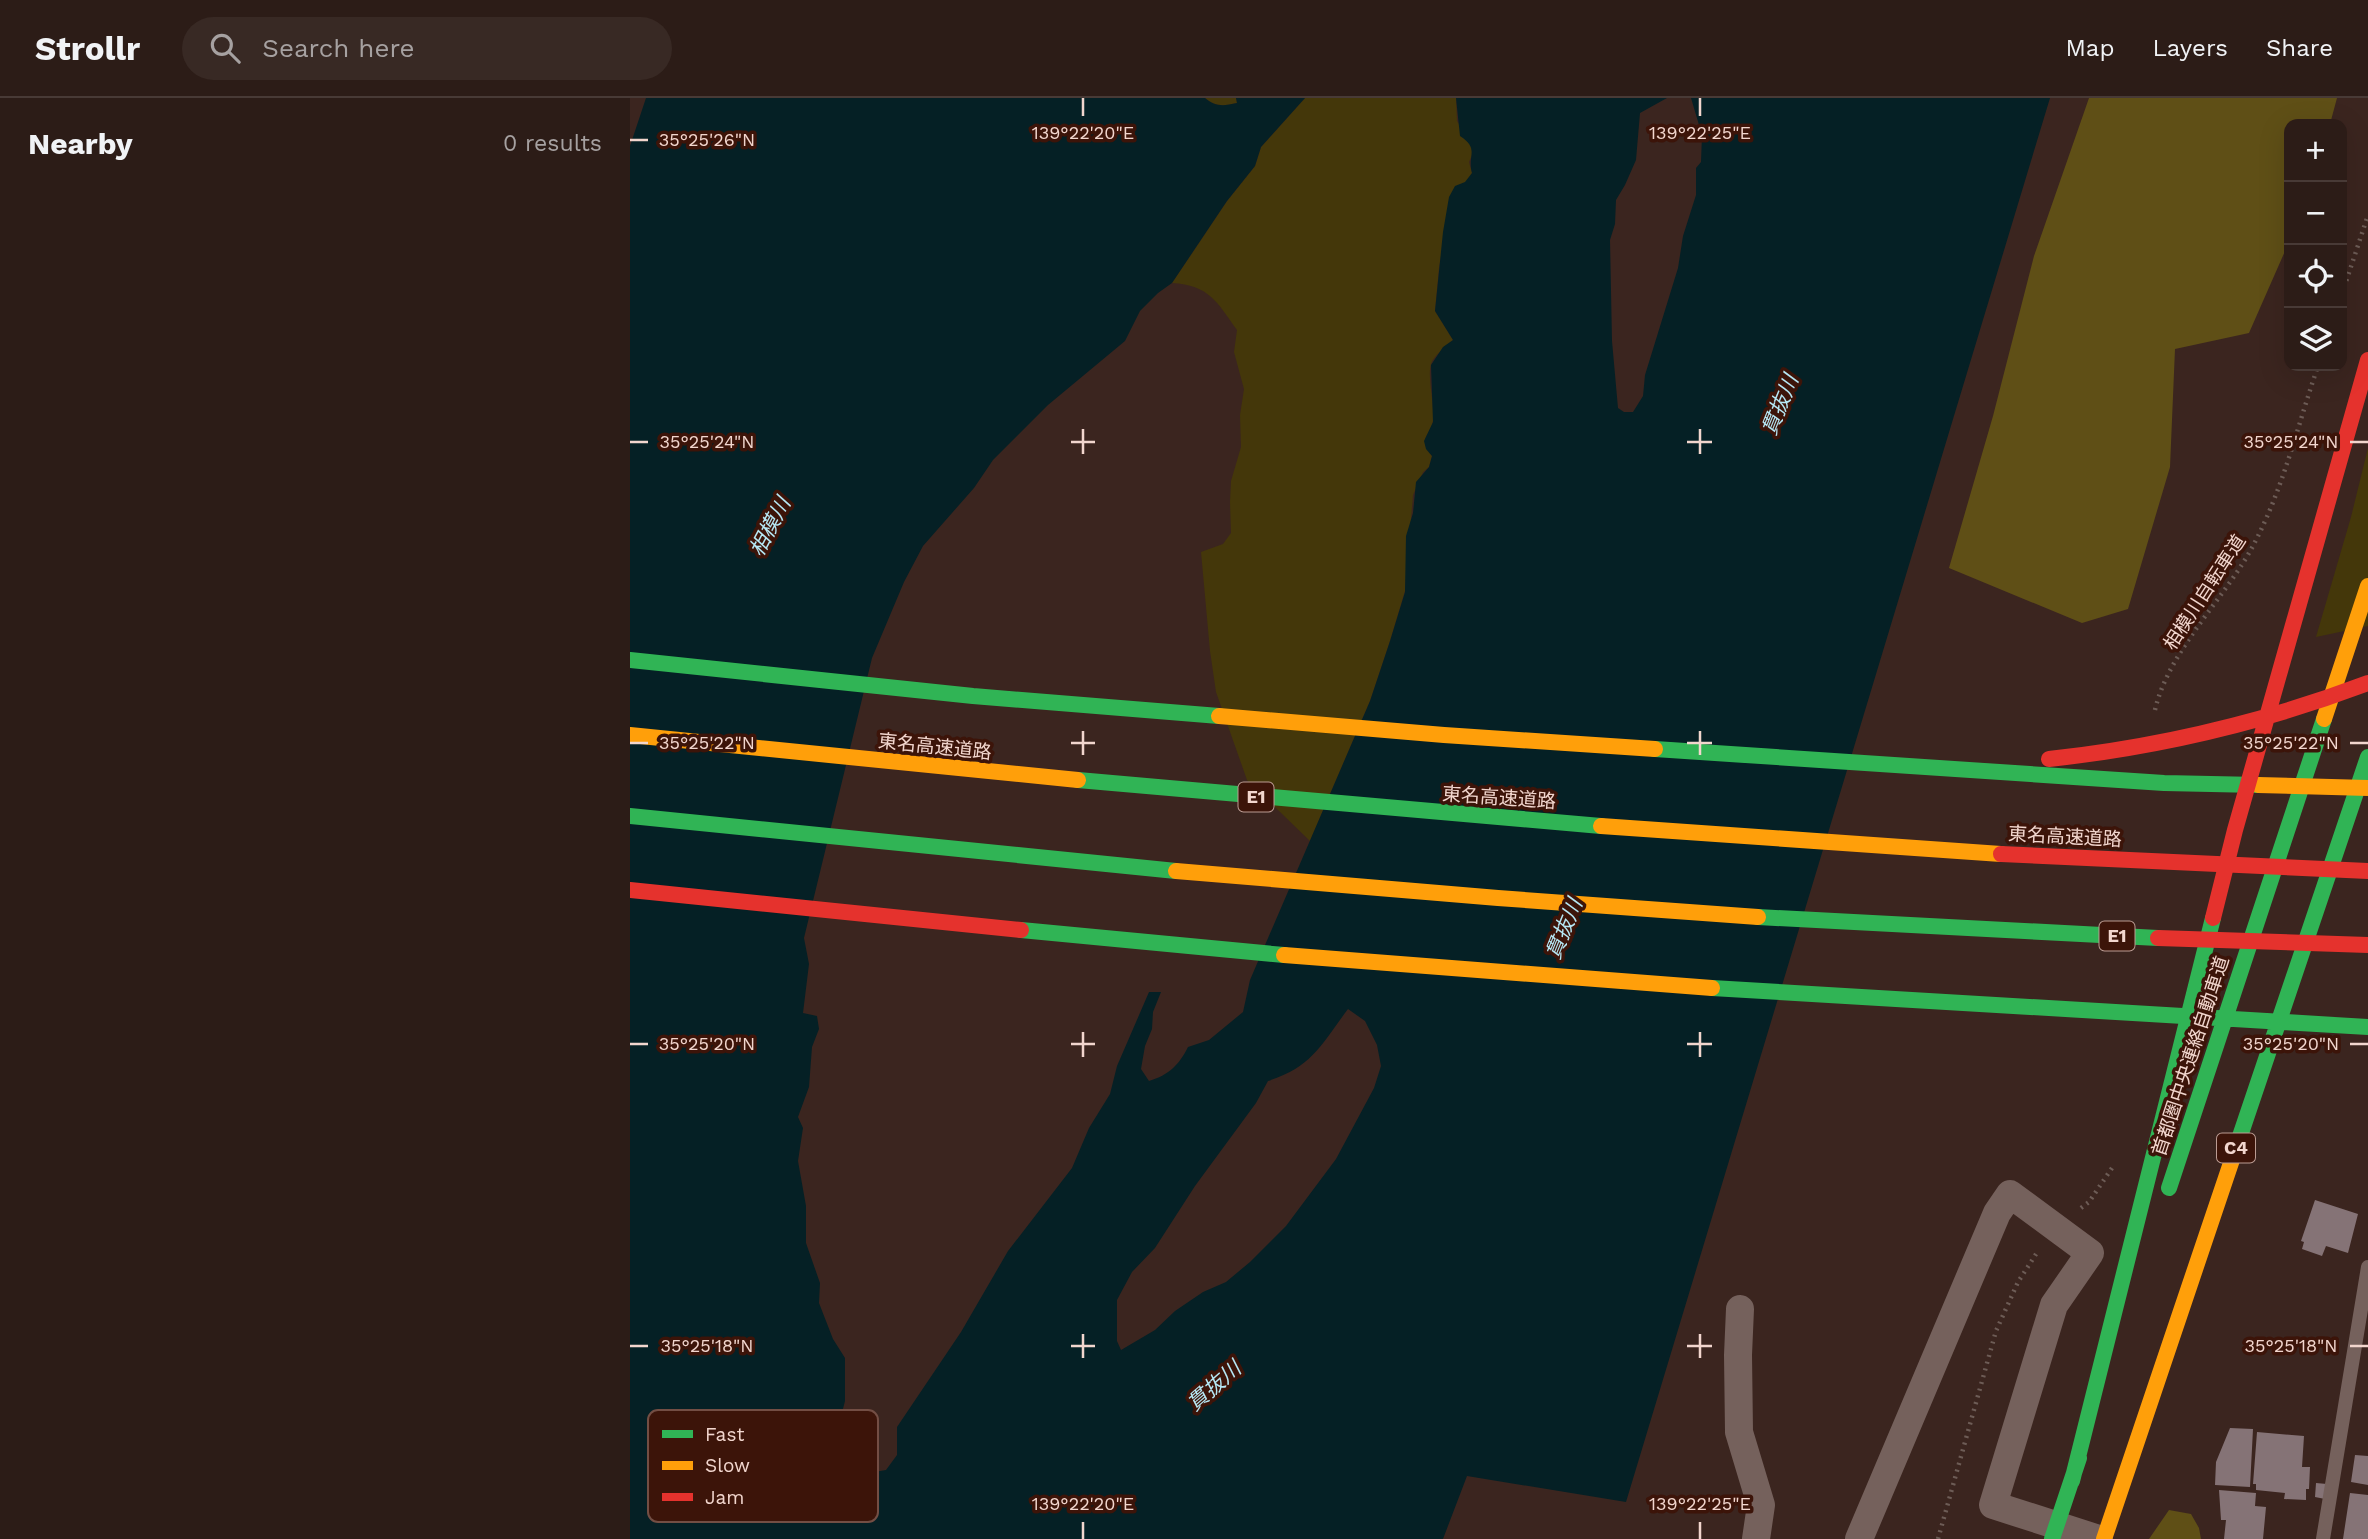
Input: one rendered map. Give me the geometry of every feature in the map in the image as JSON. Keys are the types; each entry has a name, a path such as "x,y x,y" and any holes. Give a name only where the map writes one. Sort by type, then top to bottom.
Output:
{"highway":[{"path":"2072,1481 2235,830 2368,360"},
{"name":"首都圏中央連絡自動車道","path":"2163,1205 2368,586"},
{"path":"630,660 1056,703 1457,736 2164,783 2368,788"},
{"path":"1896,766 1996,764 2064,758 2203,733 2288,710 2368,682"},
{"name":"東名高速道路","path":"630,735 1437,814 1883,847 2252,868 2365,865"},
{"name":"C4","path":"2103,1539 2368,757"},
{"name":"E1","path":"630,816 989,855 1431,893 1866,925 2368,945"},
{"path":"2351,886 2365,865"},
{"path":"630,890 937,923 1417,966 1879,998 2368,1027"},
{"path":"2322,962 2337,924"},
{"path":"2294,1040 2308,1001"},
{"path":"2103,1539 2172,1381 2219,1250"},
{"path":"2052,1539 2141,1271"}],"street":[{"path":"1859,1539 1997,1213 2010,1194 2090,1253 2054,1306 1993,1504 2103,1539"},
{"path":"1740,1309 1740,1432 1761,1505 1756,1539"}],"lane":[{"path":"2323,1539 2368,1268"}],"path":[{"path":"2347,278 2368,215"},
{"name":"相模川自転車道","path":"2154,714 2160,689 2172,667 2256,541 2277,492 2316,371"}],"shaded area":[{"path":"1205,98 1236,98 1237,103 1220,105"},
{"path":"1305,98 1456,98 1457,121 1470,142 1473,153 1469,162 1472,173 1449,210 1439,268 1435,311 1453,340 1431,364 1433,421 1425,445 1432,456 1429,467 1423,472 1413,495 1405,591 1370,701 1310,841 1247,780 1216,692 1201,552 1223,544 1231,533 1231,481 1241,447 1240,415 1244,389 1234,352 1237,330 1217,303 1204,291 1185,284 1172,283 1227,201 1255,166 1261,147"},
{"path":"2089,98 2337,98 2331,119 2284,119 2284,253 2249,333 2175,349 2170,467 2128,609 2082,623 1949,568 1993,416 2034,256"},
{"path":"2368,448 2368,626 2316,637 2351,517"},
{"path":"2169,1510 2191,1514 2199,1528 2201,1539 2149,1539"}],"water":[{"path":"646,98 1205,98 1212,103 1224,105 1237,103 1236,98 1305,98 1261,147 1255,166 1227,201 1172,283 1140,311 1125,341 1048,405 993,460 974,488 923,546 904,582 872,658 804,938 809,964 803,1013 817,1016 819,1029 812,1047 809,1087 798,1117 803,1128 798,1161 806,1206 806,1243 820,1283 819,1303 833,1339 845,1358 843,1410 648,1410 648,1522 878,1522 878,1471 886,1470 897,1455 897,1427 961,1332 1008,1251 1072,1168 1089,1128 1110,1094 1117,1066 1149,992 1161,992 1153,1012 1152,1029 1145,1046 1141,1069 1149,1081 1173,1069 1188,1047 1209,1040 1243,1012 1250,980 1370,701 1405,592 1406,536 1413,513 1416,482 1429,467 1432,456 1424,441 1433,422 1431,365 1443,347 1453,340 1435,311 1449,197 1455,186 1465,182 1472,173 1471,149 1460,136 1456,98 1667,98 1640,113 1636,160 1616,200 1615,224 1610,240 1612,341 1618,408 1624,412 1633,412 1643,396 1645,375 1678,268 1683,236 1696,195 1696,168 1701,162 1702,135 1691,98 2050,98 1626,1502 1467,1476 1443,1539 630,1539 630,146","holes":["1348,1009 1365,1021 1377,1045 1381,1066 1374,1088 1336,1159 1286,1226 1226,1282 1203,1292 1175,1311 1155,1330 1121,1350 1117,1341 1117,1300 1132,1272 1155,1248 1195,1186 1256,1103 1268,1081 1306,1062"]}],"building":[{"path":"2315,1200 2358,1214 2348,1253 2326,1246 2322,1256 2302,1249 2304,1242 2301,1241"},
{"path":"2230,1428 2253,1429 2250,1487 2215,1485 2216,1462"},
{"path":"2257,1432 2304,1436 2302,1467 2310,1467 2306,1500 2284,1499 2285,1493 2256,1490 2256,1484 2253,1484"},
{"path":"2355,1455 2368,1456 2368,1485 2351,1482"},
{"path":"2316,1483 2327,1484 2325,1499 2315,1497"},
{"path":"2219,1490 2256,1493 2255,1506 2266,1507 2263,1539 2224,1539 2226,1520 2221,1520"},
{"path":"2350,1493 2368,1495 2368,1539 2343,1539"}],"traffic: fast":[{"path":"630,660 973,696 1219,716"},
{"path":"2169,1188 2324,719"},
{"path":"1655,749 2164,783 2258,785"},
{"path":"2235,1151 2368,757"},
{"path":"1078,780 1601,826"},
{"path":"630,816 1176,871"},
{"path":"1758,917 2158,938"},
{"path":"2072,1481 2213,918"},
{"path":"1021,930 1284,955"},
{"path":"1712,988 2368,1027"},
{"path":"2052,1539 2079,1458"}],"traffic: slow":[{"path":"2324,719 2368,586"},
{"path":"1219,716 1655,749"},
{"path":"630,735 1078,780"},
{"path":"2258,785 2368,788"},
{"path":"1601,826 2001,854"},
{"path":"1176,871 1758,917"},
{"path":"1284,955 1712,988"},
{"path":"2104,1539 2235,1151"}],"traffic: jam":[{"path":"2213,918 2235,830 2368,360"},
{"path":"2049,759 2131,748 2211,731 2290,710 2368,683"},
{"path":"2001,854 2368,871"},
{"path":"630,890 1021,930"},
{"path":"2158,938 2368,945"}],"water label":[{"name":"貫抜川","path":"1780,405"},
{"name":"相模川","path":"770,527"},
{"name":"貫抜川","path":"1564,929"},
{"name":"貫抜川","path":"1214,1386"}]}
